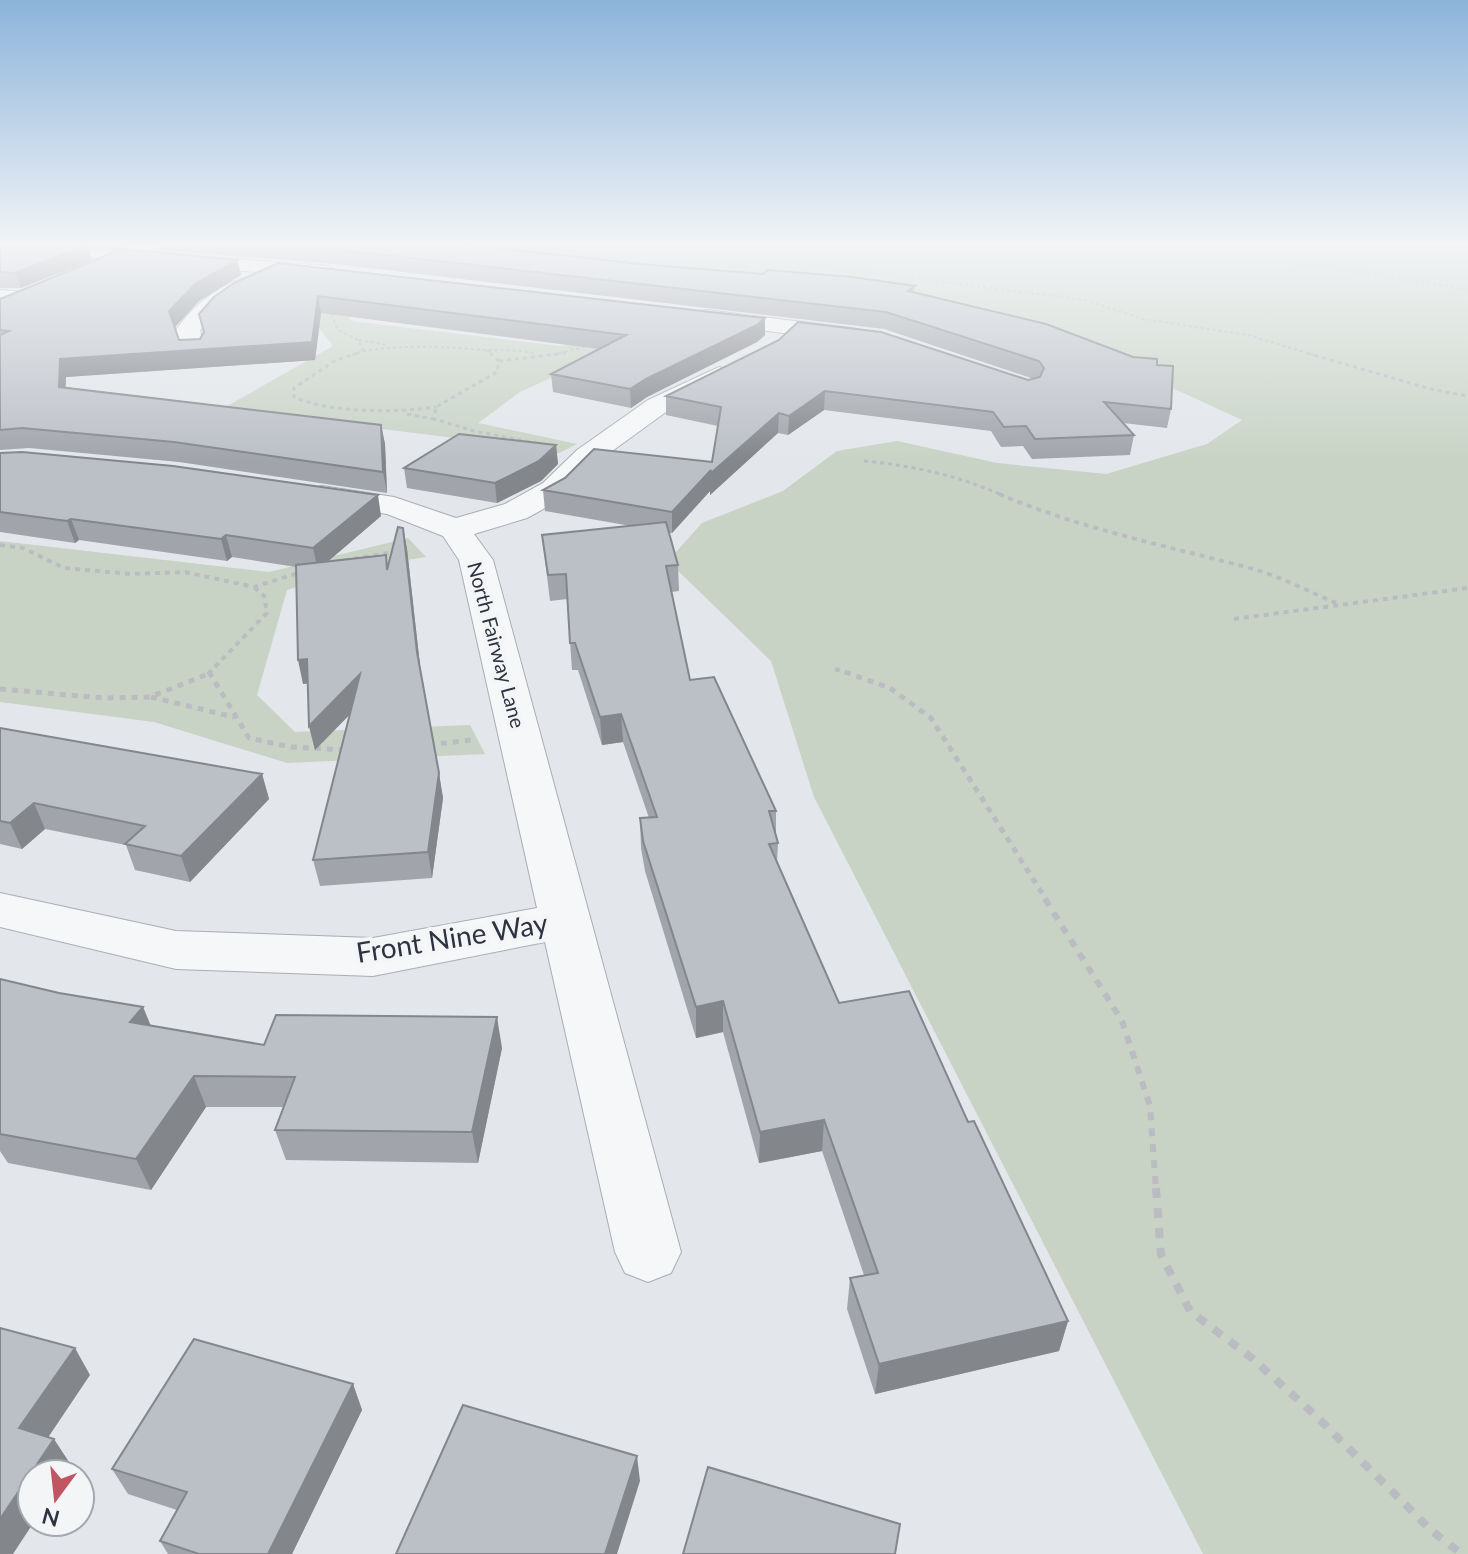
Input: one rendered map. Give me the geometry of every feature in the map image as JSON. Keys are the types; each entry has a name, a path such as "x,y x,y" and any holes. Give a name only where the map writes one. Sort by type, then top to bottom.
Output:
{"street":[{"path":"193,350 188,330 198,315"},
{"path":"683,315 869,337"},
{"path":"768,350 793,326"},
{"path":"287,490 394,506 455,529 516,511 554,490 587,456 657,406 740,364"},
{"name":"North Fairway Lane","path":"455,529 476,560 566,920"},
{"name":"Front Nine Way","path":"0,910 176,950 373,957 566,920 648,1252"}],"path":[{"path":"331,315 338,330 358,340 396,346"},
{"path":"1130,315 1248,335 1434,390 1468,396"},
{"path":"358,340 363,351"},
{"path":"587,456 506,434 456,429 434,419 402,413 311,405 294,397 294,388 336,360 363,351 396,346 517,349 563,354 595,344"},
{"path":"487,350 499,361"},
{"path":"499,361 536,353"},
{"path":"402,413 436,407 460,394 473,380 497,372 499,361"},
{"path":"434,419 436,407"},
{"path":"864,461 920,467 963,478 1030,507 1167,549 1256,570 1339,604"},
{"path":"333,562 406,549 455,529"},
{"path":"0,545 23,548 64,568 131,574 185,572 254,587 264,596 267,613 208,674 150,697"},
{"path":"254,587 307,570"},
{"path":"1234,619 1468,588"},
{"path":"835,669 890,688 931,718 1122,1021 1150,1106 1161,1255 1190,1311 1253,1359 1316,1416 1433,1532 1462,1554"},
{"path":"208,674 249,738 291,747 348,750"},
{"path":"0,689 104,698 150,697 234,717"},
{"path":"421,746 519,734"}],"green space":[{"path":"317,315 348,315 351,321 560,346 678,320 520,392 478,423 577,444 557,454 503,444 222,409 333,346 319,328"},
{"path":"947,315 1468,315 1468,1554 1203,1554 814,797 771,661 668,561 702,523 783,491 837,451 897,441 997,463 1106,474 1207,444 1242,420 1142,374 1060,329"},
{"path":"408,538 426,557 349,569 287,590 257,695 295,732 470,725 485,754 287,763 154,722 0,702 0,541 269,572"}],"building":[{"path":"0,315 170,315 179,340 200,339 204,332 199,315 316,315 312,342 60,359 59,387 381,425 383,472 174,442 22,428 0,430 0,335 9,331 0,330"},
{"path":"464,315 734,315 765,318 757,325 630,389 551,374 626,335"},
{"path":"894,315 1006,315 1046,324 1133,357 1157,359 1157,365 1173,366 1171,409 1104,402 1134,435 1035,439 1026,426 1004,427 993,412 825,391 789,416 779,413 710,474 711,470 672,512 543,490 565,478 594,449 712,462 721,407 666,396 779,340 798,322 881,332 1028,380 1040,377 1044,368 1039,361"},
{"path":"459,434 556,445 539,461 495,483 404,468"},
{"path":"22,452 173,466 378,495 313,548 226,535 221,539 0,512 0,453"},
{"path":"666,522 678,565 666,566 690,680 714,677 776,811 769,811 778,843 769,844 839,1003 909,991 968,1122 974,1121 1068,1321 879,1364 850,1278 878,1273 824,1120 760,1132 723,1001 696,1007 643,841 640,818 657,817 621,714 600,717 575,643 570,643 566,574 548,575 542,535"},
{"path":"398,527 403,528 417,652 439,773 428,852 313,860 360,674 309,726 307,659 298,660 296,565 386,555 387,570"},
{"path":"0,728 262,774 181,856 125,844 145,826 34,803 10,823 0,821"},
{"path":"0,979 59,993 143,1007 130,1022 264,1045 276,1015 497,1017 472,1132 275,1130 295,1077 194,1076 136,1159 0,1134"},
{"path":"0,1328 75,1348 19,1428 54,1439 41,1458 16,1458 16,1495 0,1519"},
{"path":"194,1339 353,1384 268,1554 199,1554 160,1541 187,1492 112,1469"},
{"path":"463,1405 637,1456 605,1554 396,1554"},
{"path":"708,1467 900,1524 895,1554 683,1554"}]}
